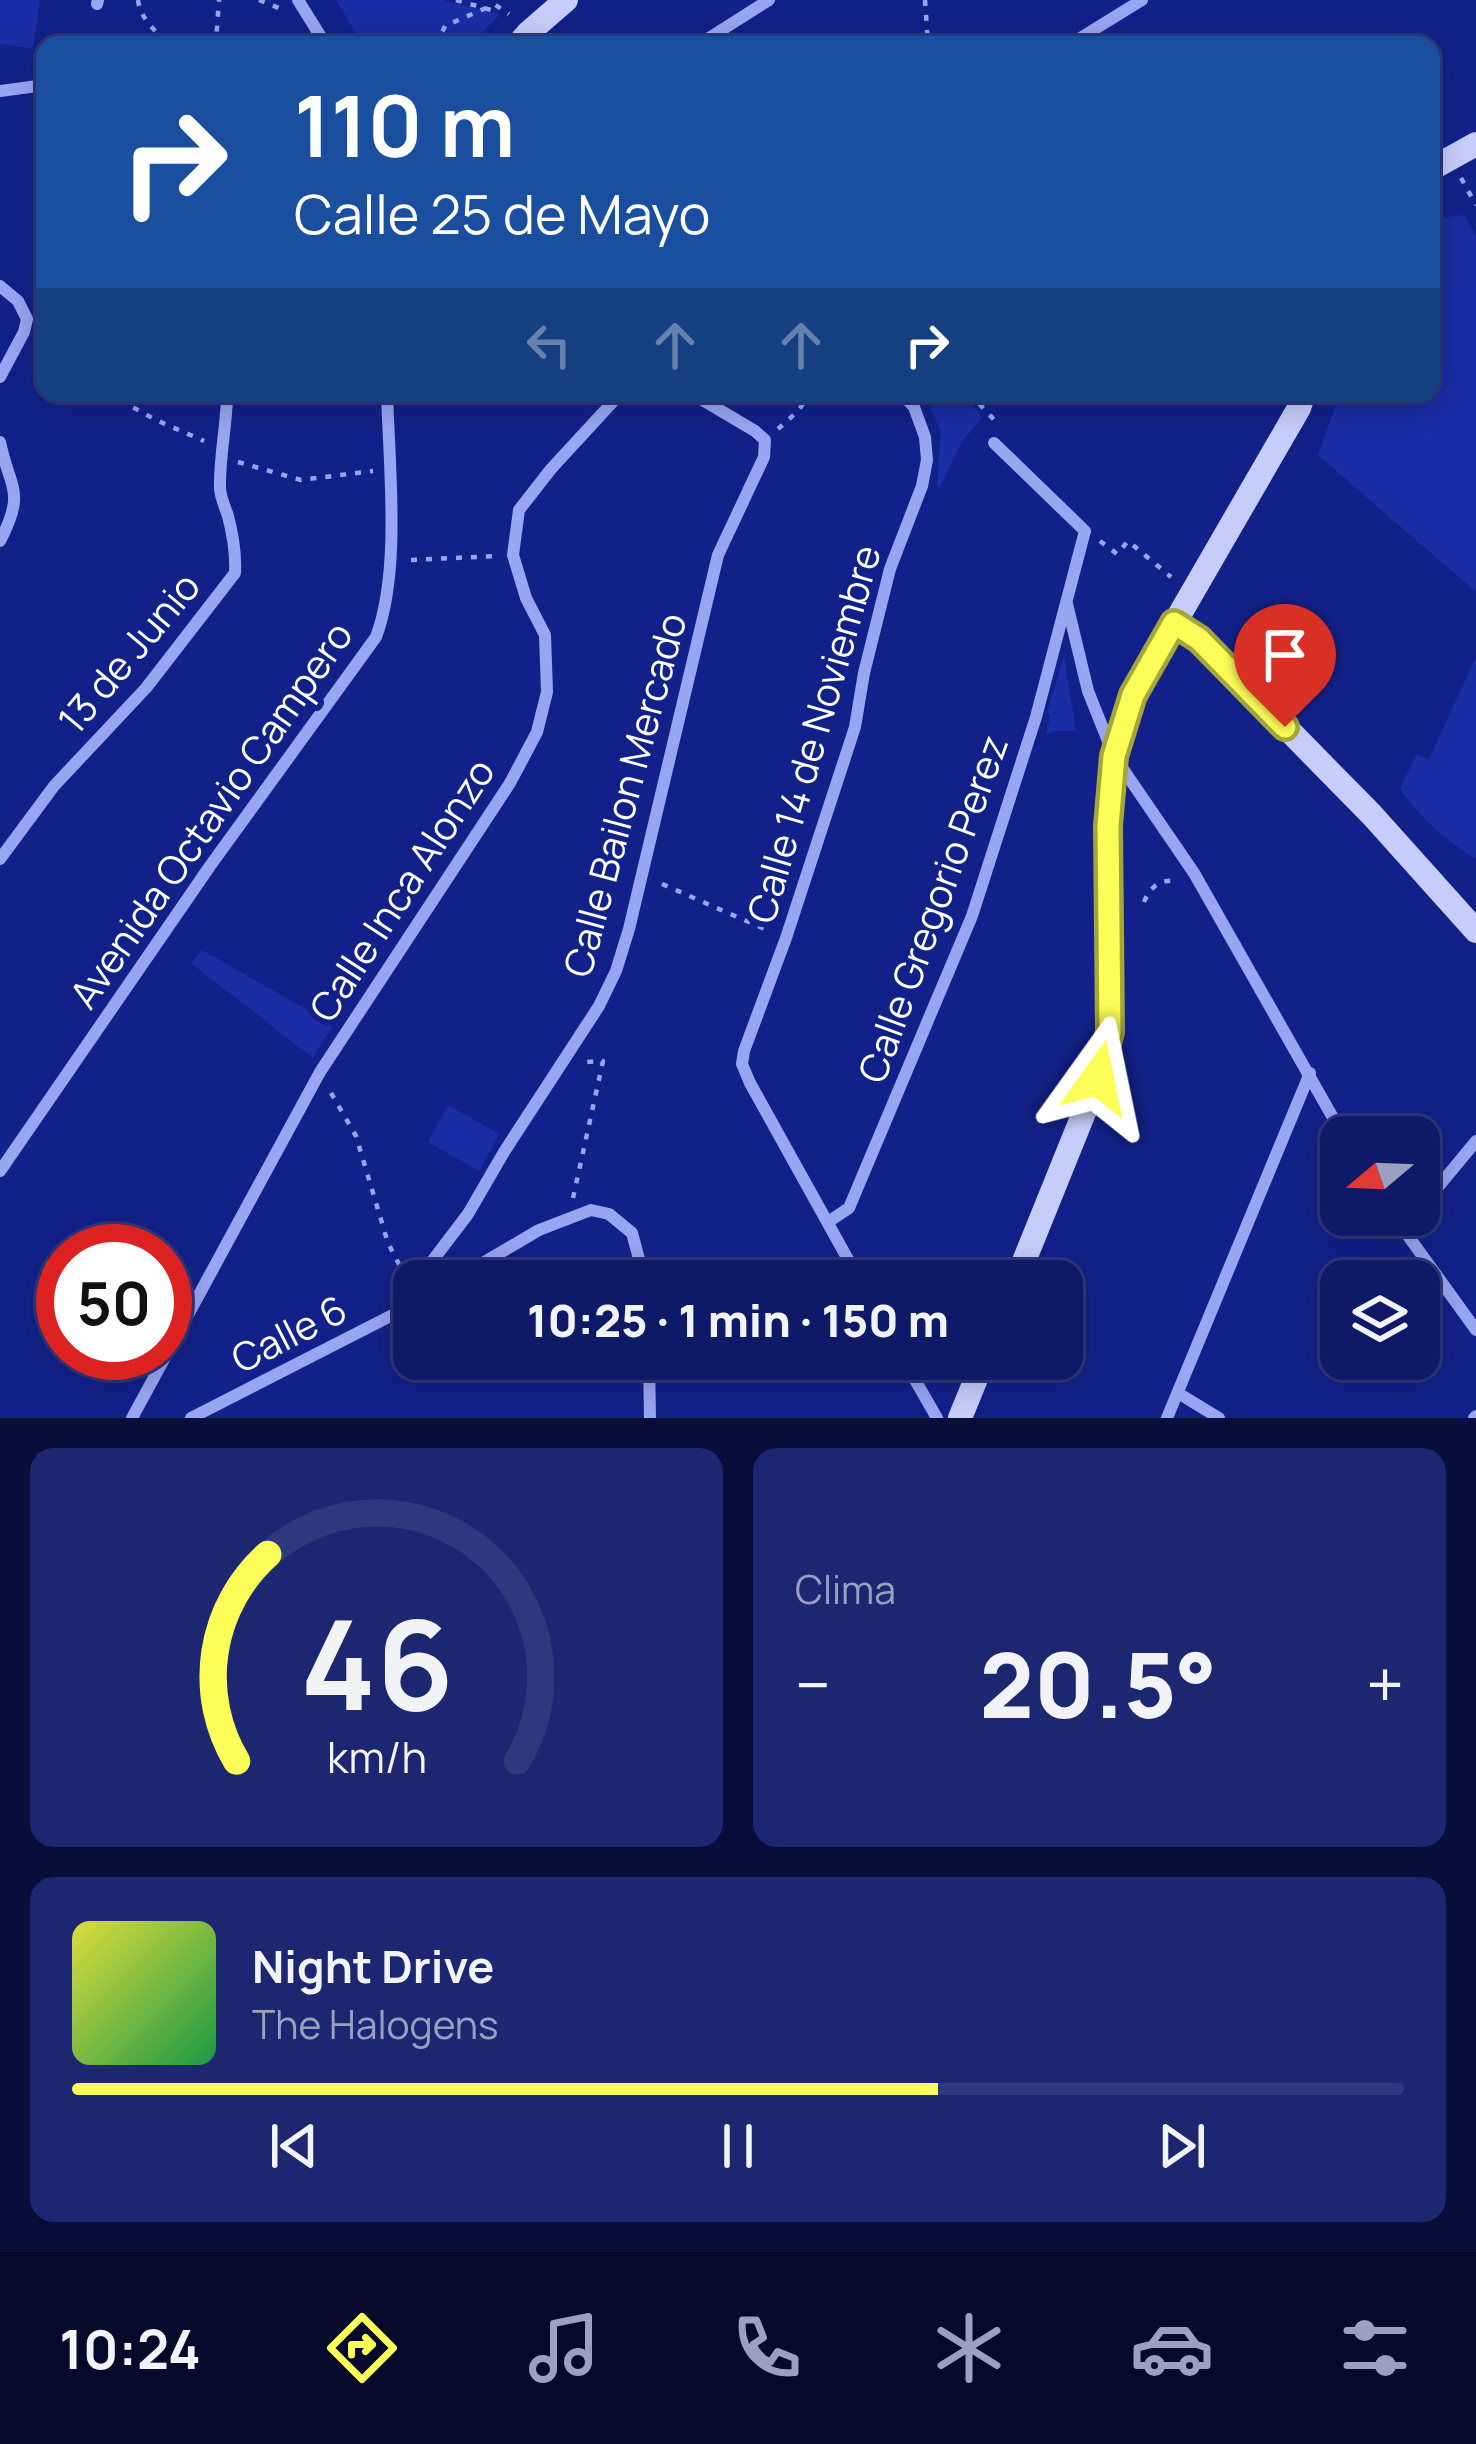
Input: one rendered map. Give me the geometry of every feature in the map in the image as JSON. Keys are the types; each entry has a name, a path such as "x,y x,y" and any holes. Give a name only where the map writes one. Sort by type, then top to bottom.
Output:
{"main road":[{"path":"525,36 566,0"},
{"path":"1440,164 1476,143"},
{"path":"1024,1260 1098,1078 1110,1032 1108,826 1114,756 1133,695 1301,402"},
{"path":"1174,623 1199,639 1372,815 1476,931"},
{"path":"960,1418 975,1380"}],"street":[{"path":"298,0 320,36"},
{"path":"712,36 769,0"},
{"path":"1084,36 1142,0"},
{"path":"0,91 36,86"},
{"path":"0,286 18,301 27,319 0,376"},
{"name":"13 de Junio","path":"0,859 54,786 146,688 235,573 236,554 220,495 227,402"},
{"name":"Avenida Octavio Campero","path":"0,1172 210,866 376,637 388,596 390,561 387,402"},
{"path":"513,555 519,510 613,402"},
{"name":"Calle Bailon Mercado","path":"435,1260 599,1006 616,971 718,555 764,457 765,440 707,402"},
{"name":"Calle 14 de Noviembre","path":"849,1260 742,1064 855,727 890,569 922,486 925,437 910,402"},
{"path":"0,442 16,495 0,541"},
{"path":"994,443 1085,532"},
{"name":"Calle Gregorio Perez","path":"828,1222 849,1208 972,916 1036,717 1085,532"},
{"name":"Calle Inca Alonzo","path":"132,1418 320,1072 510,783 537,732 547,692 545,635 526,598 513,555"},
{"path":"1066,601 1088,691 1114,756 1194,873 1333,1116"},
{"path":"1167,1418 1310,1073"},
{"path":"1440,1185 1476,1141"},
{"path":"487,1260 539,1229 590,1210 609,1214 632,1233 639,1260"},
{"path":"1406,1236 1476,1330"},
{"name":"Calle 6","path":"191,1418 393,1305"},
{"path":"649,1380 650,1418"},
{"path":"915,1380 937,1418"},
{"path":"1178,1393 1219,1418"}],"path":[{"path":"138,0 139,10 158,36"},
{"path":"216,36 219,0"},
{"path":"456,0 491,10 494,4 509,14"},
{"path":"925,0 927,36"},
{"path":"440,36 445,26 486,8"},
{"path":"798,411 804,402"},
{"path":"977,402 994,421"},
{"path":"1085,532 1117,554 1128,541 1172,578"},
{"path":"390,561 513,555"},
{"path":"641,874 786,938"},
{"path":"1144,902 1148,892 1163,881 1180,883"},
{"path":"562,1063 603,1061 569,1219"},
{"path":"320,1072 356,1136 396,1260"}],"shaded area":[{"path":"0,0 40,0 33,49 0,44"},
{"path":"336,0 442,0 500,14 479,36 358,36"},
{"path":"1464,215 1476,236 1476,592 1318,455 1337,402 1440,402 1440,218"},
{"path":"928,402 970,402 982,417 961,443 940,487 937,486 941,432"},
{"path":"1064,656 1076,731 1046,735 1047,713"},
{"path":"1476,657 1476,858 1434,828 1400,789 1416,755 1429,759"},
{"path":"202,950 333,1025 313,1058 191,963"},
{"path":"448,1105 499,1134 479,1171 428,1142"}],"route":[{"path":"1098,1078 1110,1032 1108,826 1114,756 1133,695 1174,623 1199,639 1285,727"}]}
